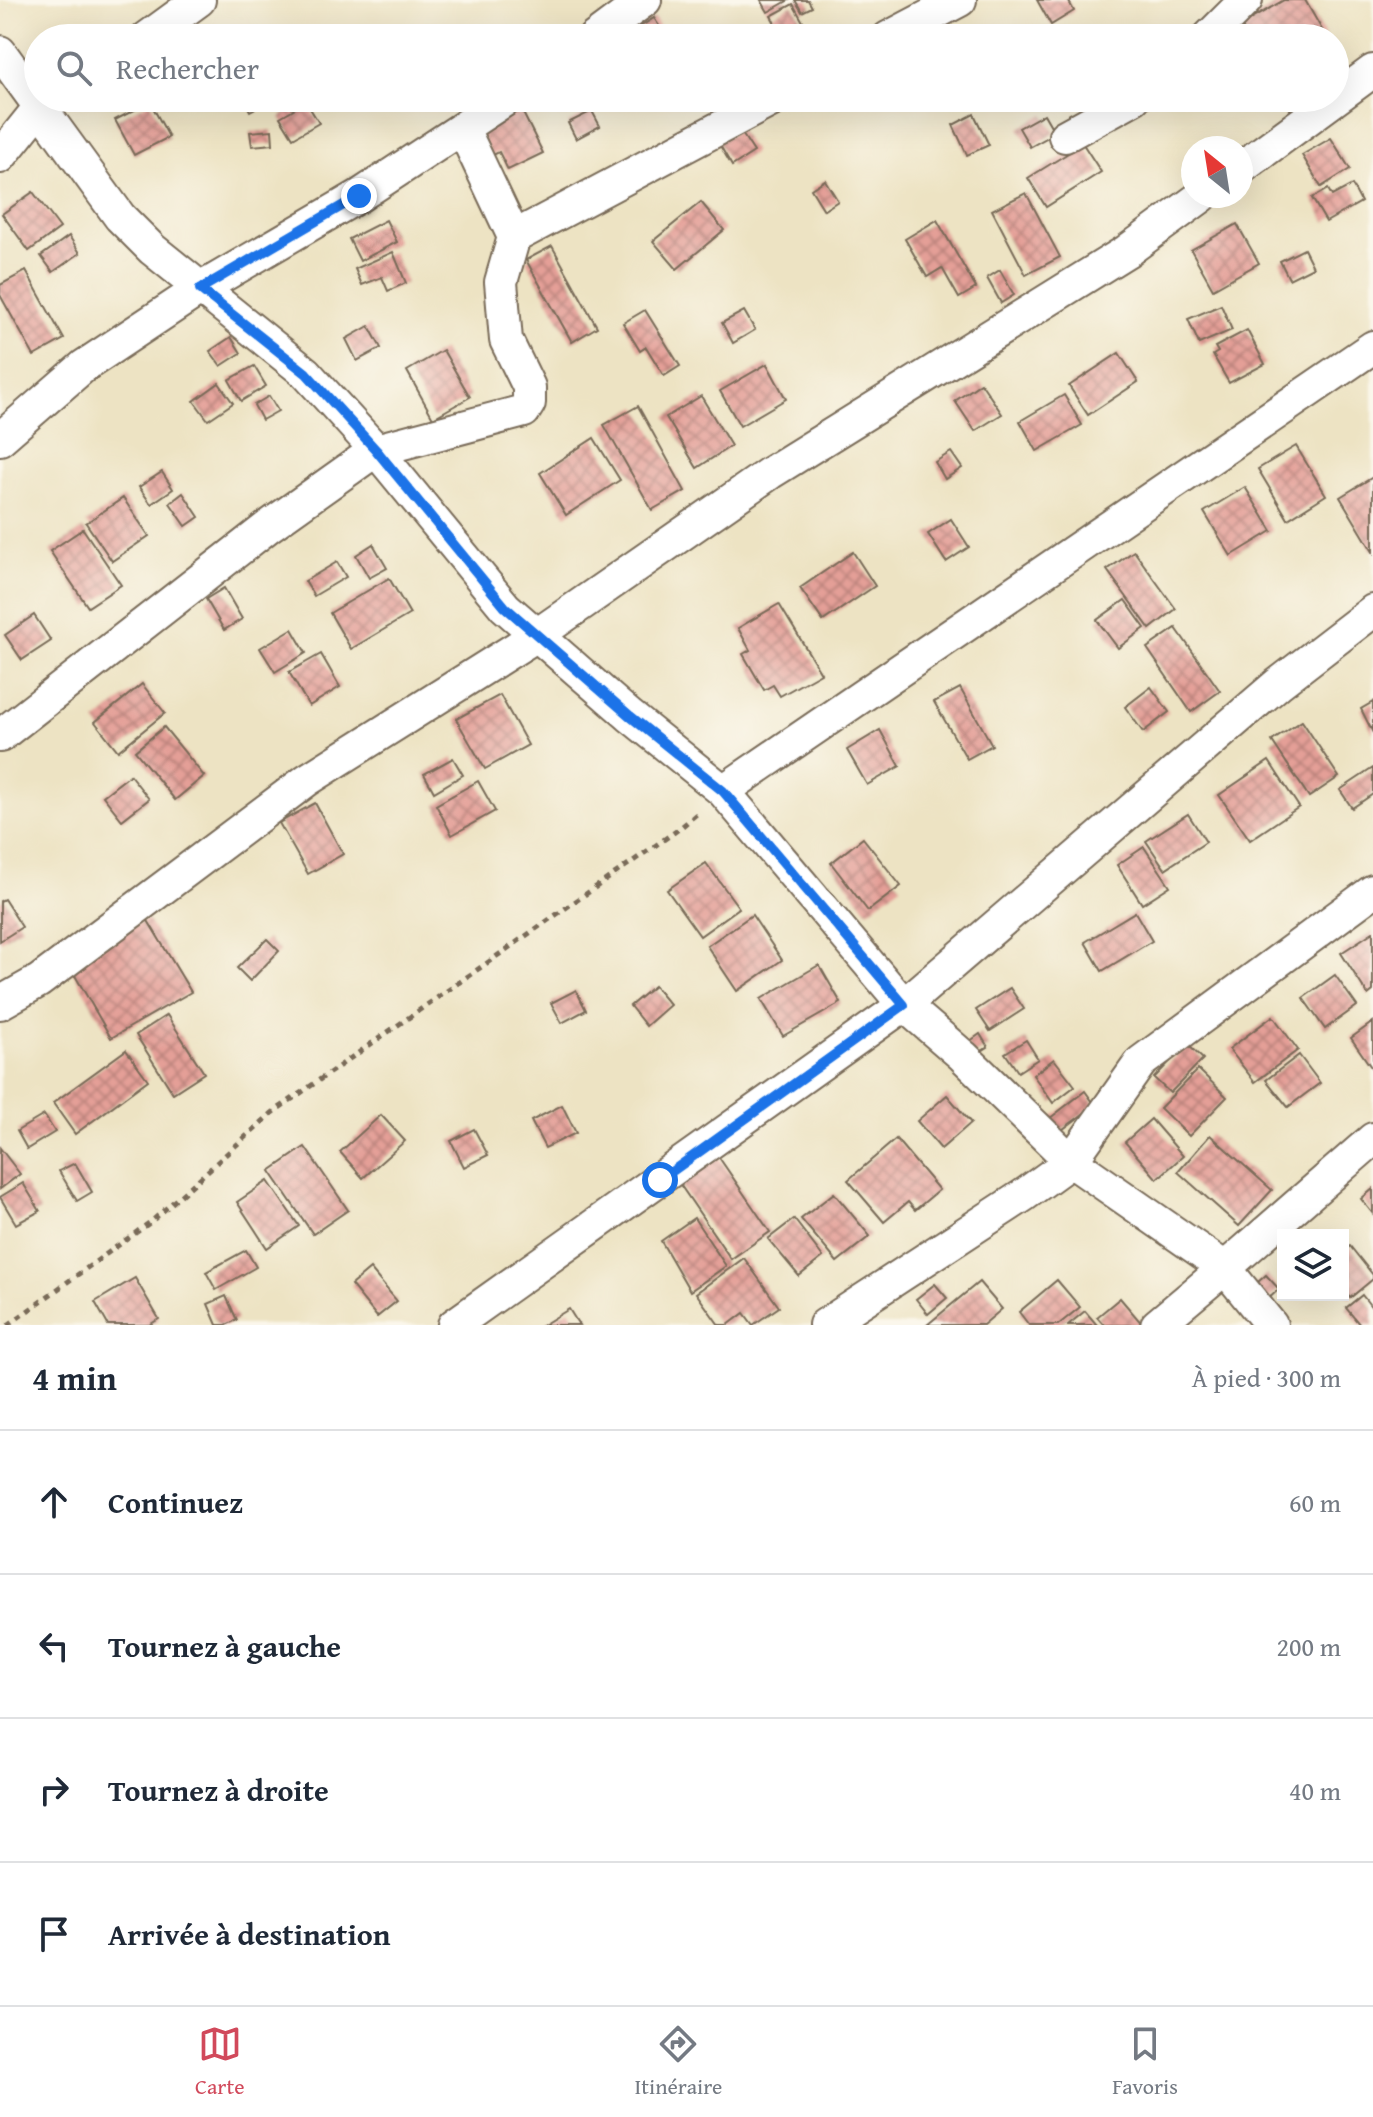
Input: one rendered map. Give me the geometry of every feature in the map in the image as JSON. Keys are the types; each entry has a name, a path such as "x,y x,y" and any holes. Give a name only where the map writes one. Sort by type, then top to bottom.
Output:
{"street":[{"path":"166,24 199,0"},
{"path":"613,24 645,0"},
{"path":"915,24 960,0"},
{"path":"1222,24 1246,0"},
{"path":"0,52 24,78"},
{"path":"1349,89 1373,71"},
{"path":"0,157 38,112"},
{"path":"53,112 120,217 152,249 306,373 376,450 505,607 630,716 723,791 904,1005 963,1056 1071,1161 1225,1268 1271,1325"},
{"path":"0,439 84,366 200,289 347,204 488,112"},
{"path":"514,237 750,112"},
{"path":"1065,136 1109,112"},
{"path":"1253,159 1317,112"},
{"path":"0,736 269,526 376,450 524,411 529,403 529,387 506,340 501,282 514,237 463,129"},
{"path":"0,1003 39,981 307,780 537,635 770,473 1127,251 1186,208"},
{"path":"723,791 1373,347"},
{"path":"454,1325 904,1005 1278,684 1373,611"},
{"path":"825,1325 1071,1161 1141,1062 1373,891"},
{"path":"1157,1325 1373,1139"}],"path":[{"path":"8,1325 152,1221 272,1113 667,838 723,791"}],"building":[{"path":"761,0 789,0 768,12"},
{"path":"795,0 808,0 812,7 802,12"},
{"path":"1037,0 1068,0 1074,11 1050,24"},
{"path":"1284,0 1305,0 1319,24 1243,24"},
{"path":"793,4 804,24 775,24 771,16"},
{"path":"131,112 155,112 169,137 134,155 115,120"},
{"path":"289,112 312,112 319,123 293,138 280,117"},
{"path":"515,112 522,112 543,153 508,170 499,152 491,156 478,129"},
{"path":"593,112 600,126 576,139 568,123"},
{"path":"974,114 989,145 967,155 953,125"},
{"path":"1044,114 1055,133 1030,147 1019,128"},
{"path":"739,129 754,152 732,166 718,142"},
{"path":"272,130 273,144 252,146 250,132"},
{"path":"1331,138 1350,169 1321,187 1302,155"},
{"path":"1083,144 1101,172 1046,207 1028,178"},
{"path":"825,180 838,201 824,210 811,189"},
{"path":"1352,185 1361,202 1326,222 1312,198 1328,189 1332,196"},
{"path":"33,192 60,228 29,251 2,214"},
{"path":"1026,193 1060,257 1026,275 992,210"},
{"path":"701,202 724,230 677,269 653,241"},
{"path":"386,220 397,242 360,261 349,239"},
{"path":"937,220 976,288 959,298 942,268 927,277 905,239"},
{"path":"1237,224 1259,263 1213,289 1191,250"},
{"path":"69,236 80,253 53,272 41,256"},
{"path":"552,246 597,327 572,342 526,260"},
{"path":"1304,249 1313,267 1289,279 1280,261"},
{"path":"393,252 406,283 388,291 382,277 362,285 355,269"},
{"path":"1000,270 1014,295 1001,303 987,278"},
{"path":"26,271 64,339 34,356 0,295 0,285"},
{"path":"1221,305 1232,330 1199,344 1188,319"},
{"path":"645,310 680,366 664,376 646,347 640,351 623,323"},
{"path":"744,311 755,330 733,343 722,323"},
{"path":"369,326 381,348 357,361 346,339"},
{"path":"1247,330 1265,364 1229,383 1213,355 1218,352 1215,347"},
{"path":"231,337 241,353 221,366 210,351"},
{"path":"443,350 470,397 433,418 407,371"},
{"path":"1119,353 1138,382 1088,415 1069,386"},
{"path":"767,364 786,399 740,426 720,391"},
{"path":"254,366 266,386 241,401 229,380"},
{"path":"219,383 233,403 208,420 194,401"},
{"path":"981,383 1002,414 975,431 955,401"},
{"path":"1064,395 1082,425 1037,451 1020,421"},
{"path":"269,396 278,411 262,420 254,405"},
{"path":"701,396 731,446 697,468 666,417"},
{"path":"638,406 685,491 652,510 604,425"},
{"path":"594,438 620,480 566,515 540,473"},
{"path":"1296,446 1326,495 1288,519 1258,469"},
{"path":"951,452 962,468 945,479 935,462"},
{"path":"162,472 173,489 151,504 139,487"},
{"path":"1373,477 1373,552 1340,497"},
{"path":"1245,487 1272,531 1231,556 1204,512"},
{"path":"183,493 199,517 186,526 170,503"},
{"path":"123,498 149,536 112,561 86,523"},
{"path":"951,519 969,547 946,562 928,534"},
{"path":"83,529 121,585 88,607 50,551"},
{"path":"373,544 387,568 369,578 356,555"},
{"path":"1134,551 1176,609 1150,629 1107,570"},
{"path":"853,552 875,586 823,621 800,588"},
{"path":"337,562 346,577 314,596 305,581"},
{"path":"389,578 410,614 351,649 330,613"},
{"path":"224,588 242,619 224,630 206,599"},
{"path":"1125,600 1145,628 1118,648 1097,620"},
{"path":"779,604 821,673 780,696 773,685 764,690 743,654 750,650 738,628"},
{"path":"34,615 51,641 22,660 5,635"},
{"path":"1176,628 1220,691 1191,712 1147,648"},
{"path":"292,629 306,653 275,672 260,648"},
{"path":"321,654 340,687 309,706 289,672"},
{"path":"142,684 165,713 118,751 95,722"},
{"path":"1151,687 1169,712 1143,732 1125,707"},
{"path":"960,688 992,745 967,759 934,702"},
{"path":"500,695 528,745 485,769 456,719"},
{"path":"1373,702 1373,733 1361,709"},
{"path":"1302,721 1339,777 1309,797 1272,741"},
{"path":"164,727 204,776 175,800 135,751"},
{"path":"880,730 900,766 867,785 847,750"},
{"path":"453,758 463,775 434,792 424,774"},
{"path":"1269,761 1299,807 1250,840 1219,795"},
{"path":"1373,768 1373,794 1352,808 1340,790"},
{"path":"130,775 149,799 122,820 103,796"},
{"path":"478,781 495,811 452,835 436,805"},
{"path":"315,803 343,854 308,874 279,823"},
{"path":"1188,814 1206,842 1165,869 1146,841"},
{"path":"863,838 901,886 868,911 831,863"},
{"path":"1144,847 1170,886 1142,904 1117,865"},
{"path":"706,863 739,908 700,936 667,890"},
{"path":"4,899 22,927 0,941 0,901"},
{"path":"1135,912 1152,941 1102,971 1085,942"},
{"path":"752,915 782,960 737,991 707,946"},
{"path":"147,919 191,992 111,1038 69,965"},
{"path":"1373,932 1373,991 1368,995 1341,953"},
{"path":"267,939 279,951 250,981 237,968"},
{"path":"819,965 841,1003 783,1036 761,999"},
{"path":"1335,975 1357,1006 1325,1029 1303,998"},
{"path":"654,986 670,1005 646,1026 630,1006"},
{"path":"1010,988 1024,1009 990,1031 976,1010"},
{"path":"576,990 586,1010 562,1023 551,1003"},
{"path":"167,1015 204,1073 173,1093 136,1035"},
{"path":"1273,1016 1298,1050 1255,1082 1229,1049"},
{"path":"1373,1022 1373,1070 1351,1038"},
{"path":"980,1034 988,1047 974,1056 966,1044"},
{"path":"1026,1040 1038,1059 1018,1072 1005,1053"},
{"path":"1187,1044 1203,1059 1170,1093 1154,1078"},
{"path":"126,1050 148,1080 75,1134 53,1103"},
{"path":"1299,1055 1320,1083 1288,1107 1266,1080"},
{"path":"1054,1059 1075,1086 1053,1103 1033,1075"},
{"path":"1198,1069 1227,1097 1189,1136 1160,1108"},
{"path":"1085,1091 1095,1105 1059,1132 1049,1119"},
{"path":"947,1095 971,1123 941,1149 917,1121"},
{"path":"562,1105 576,1133 545,1148 531,1121"},
{"path":"44,1115 55,1132 27,1149 17,1131"},
{"path":"381,1115 405,1141 363,1178 340,1152"},
{"path":"1151,1119 1183,1156 1157,1179 1125,1142"},
{"path":"474,1129 488,1155 464,1167 451,1141"},
{"path":"1210,1135 1272,1190 1239,1226 1178,1172"},
{"path":"896,1139 939,1190 915,1210 908,1202 884,1222 848,1180"},
{"path":"305,1147 348,1210 313,1234 270,1171"},
{"path":"0,1148 20,1174 0,1189"},
{"path":"718,1156 770,1232 731,1259 679,1183"},
{"path":"75,1163 92,1192 77,1201 59,1171"},
{"path":"268,1181 299,1226 267,1248 237,1202"},
{"path":"23,1183 40,1211 16,1224 0,1197"},
{"path":"1373,1189 1373,1214 1361,1199"},
{"path":"834,1193 870,1236 837,1262 801,1219"},
{"path":"694,1218 726,1266 690,1291 661,1241"},
{"path":"794,1219 823,1257 799,1276 768,1239"},
{"path":"1349,1247 1373,1275 1373,1279 1350,1298 1349,1297"},
{"path":"246,1250 256,1267 216,1290 206,1272"},
{"path":"744,1258 779,1307 753,1325 744,1313 728,1325 719,1325 696,1293"},
{"path":"370,1269 397,1301 377,1317 351,1285"},
{"path":"1266,1275 1277,1287 1277,1291 1263,1304 1250,1289"},
{"path":"135,1278 159,1319 149,1325 108,1325 95,1302"},
{"path":"1057,1280 1080,1307 1058,1325 1029,1325 1019,1312"},
{"path":"979,1282 1002,1309 983,1325 927,1325"},
{"path":"935,1284 947,1298 928,1314 916,1299"},
{"path":"1362,1295 1373,1309 1373,1325 1360,1325 1346,1308"},
{"path":"226,1296 237,1320 217,1325 208,1304"},
{"path":"1120,1298 1143,1325 1104,1325 1097,1317"},
{"path":"569,1309 579,1325 543,1325"},
{"path":"1085,1311 1097,1325 1068,1325"}],"route":[{"path":"359,196 200,289 306,373 376,450 505,607 630,716 723,791 904,1005 660,1180"}]}
